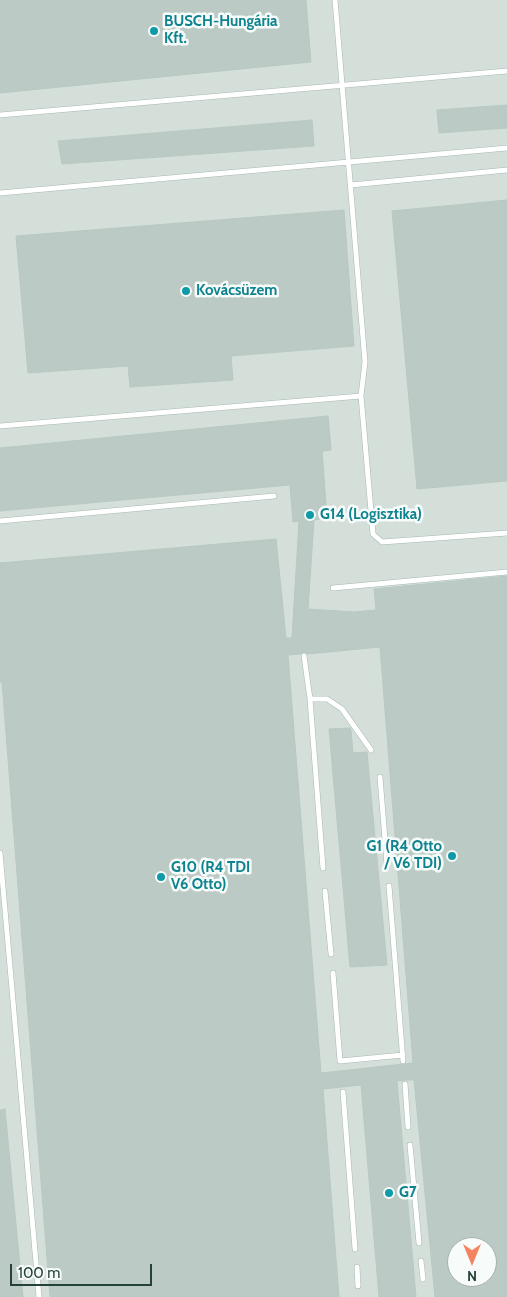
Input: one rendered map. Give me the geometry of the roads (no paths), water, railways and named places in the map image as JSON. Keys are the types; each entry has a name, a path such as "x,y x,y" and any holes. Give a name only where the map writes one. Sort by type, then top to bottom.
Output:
{"lane":[{"path":"335,0 365,362 361,396 373,534 382,542 507,533"},
{"path":"0,115 507,71"},
{"path":"0,193 507,148"},
{"path":"351,185 507,170"},
{"path":"0,426 361,396"},
{"path":"0,520 274,496"},
{"path":"332,588 507,572"},
{"path":"304,656 310,699 323,868"},
{"path":"310,699 327,699 342,709 370,750"},
{"path":"380,777 387,866"},
{"path":"0,853 39,1297"},
{"path":"333,973 340,1061 403,1058 389,886"},
{"path":"325,891 331,954"},
{"path":"405,1084 408,1127"},
{"path":"343,1092 355,1249"},
{"path":"410,1145 419,1243"},
{"path":"421,1261 423,1279"},
{"path":"356,1267 358,1286"}],"place":[{"name":"BUSCH-Hungária Kft.","path":"154,31"},
{"name":"Kovácsüzem","path":"186,291"},
{"name":"G14 (Logisztika)","path":"310,515"},
{"name":"G1 (R4 Otto / V6 TDI)","path":"452,856"},
{"name":"G10 (R4 TDI V6 Otto)","path":"161,877"},
{"name":"G7","path":"389,1193"}]}
